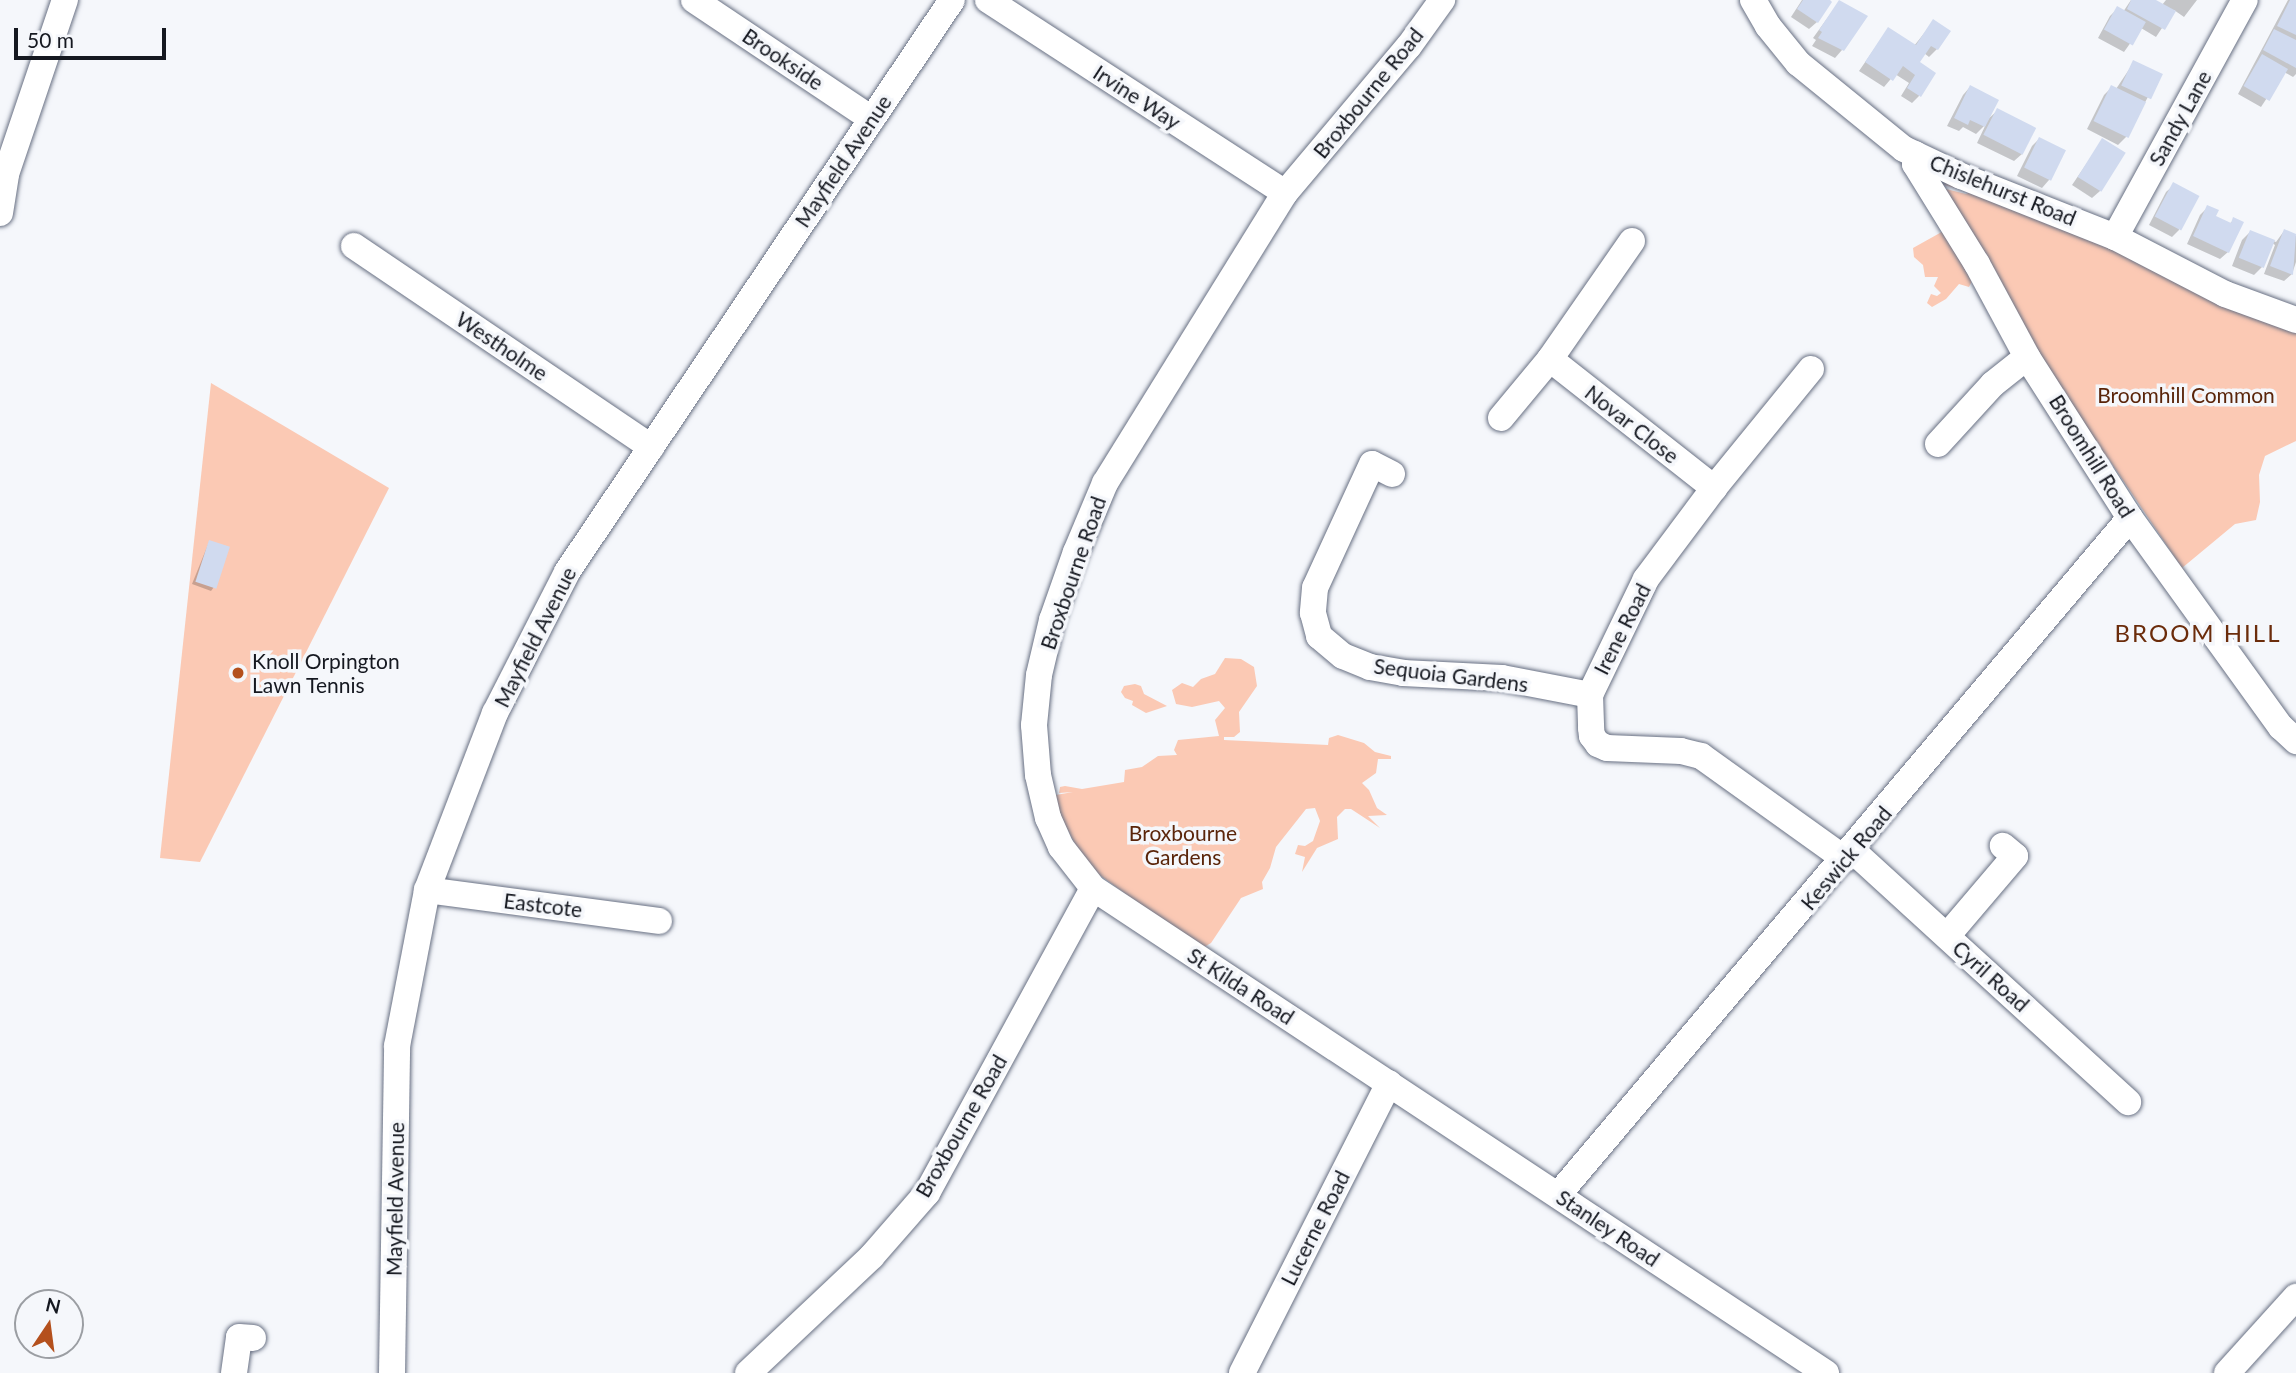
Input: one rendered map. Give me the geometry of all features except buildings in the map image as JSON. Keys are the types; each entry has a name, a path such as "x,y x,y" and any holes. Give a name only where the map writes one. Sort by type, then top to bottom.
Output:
{"street":[{"path":"0,213 6,174 65,0"},
{"name":"Brookside","path":"694,0 872,119"},
{"name":"Mayfield Avenue","path":"392,1373 397,1046 427,890 495,713 566,572 952,0"},
{"name":"Irvine Way","path":"988,0 1286,193"},
{"name":"Broxbourne Road","path":"748,1373 872,1256 927,1193 1093,888 1061,847 1045,810 1038,775 1034,725 1036,699 1052,620 1105,484 1286,193 1409,46 1442,0"},
{"name":"Chislehurst Road","path":"1753,0 1768,26 1798,63 1893,141 1915,155 2115,237 2225,294 2296,320"},
{"name":"Sandy Lane","path":"2115,237 2245,0"},
{"name":"Broomhill Road","path":"1915,155 1915,164 1977,264 2027,357 2130,518 2281,727 2296,741"},
{"path":"1501,418 1576,326 1632,242"},
{"name":"Westholme","path":"354,246 651,447"},
{"path":"1938,444 1993,384 2027,357"},
{"name":"Novar Close","path":"1550,359 1714,488"},
{"name":"Irene Road","path":"1811,369 1714,488 1647,579 1590,695 1592,736 1598,744 1607,748 1681,751 1701,756 1849,855"},
{"name":"Sequoia Gardens","path":"1392,474 1372,464 1315,588 1313,613 1320,636 1343,656 1370,667 1403,673 1502,678 1590,695"},
{"name":"Keswick Road","path":"1558,1195 1849,855 2130,518"},
{"path":"1947,936 2015,856 2003,846"},
{"name":"Cyril Road","path":"1849,855 1947,936 2128,1102"},
{"name":"St Kilda Road","path":"1093,888 1389,1083"},
{"name":"Eastcote","path":"427,890 659,920"},
{"name":"Stanley Road","path":"1389,1083 1826,1373"},
{"name":"Lucerne Road","path":"1242,1373 1389,1083"},
{"path":"2227,1373 2296,1297"},
{"path":"234,1373 239,1337 253,1338"}],"green space":[{"name":"Broomhill Common","path":"1944,178 2296,327 2296,441 2265,456 2259,475 2260,502 2256,520 2235,524 2182,568 2108,458 2102,460 1972,281 1969,287 1959,284 1946,299 1932,307 1927,303 1931,294 1937,296 1941,293 1934,286 1938,277 1925,277 1923,265 1914,257 1913,248 1947,229 1942,188 1966,194 1970,192 1944,185 1940,180"},
{"name":"Knoll Orpington Lawn Tennis","path":"211,383 389,488 200,862 160,858"},
{"name":"Broxbourne Gardens","path":"1225,658 1241,659 1254,667 1257,686 1239,712 1240,732 1234,737 1224,737 1224,740 1328,745 1329,738 1338,735 1364,743 1375,752 1391,756 1391,759 1378,759 1376,773 1362,783 1369,790 1377,808 1387,815 1368,816 1380,828 1351,809 1345,809 1337,817 1338,839 1317,848 1302,872 1305,857 1295,854 1298,845 1305,846 1313,841 1320,821 1315,808 1306,809 1276,847 1270,868 1262,882 1263,889 1241,898 1211,943 1201,949 1086,865 1050,796 1073,792 1059,793 1060,787 1065,786 1082,789 1124,782 1125,770 1142,767 1158,756 1177,755 1174,750 1178,740 1219,736 1215,720 1225,708 1219,701 1192,707 1176,704 1172,690 1182,683 1193,687 1201,679 1215,674"},
{"path":"1124,686 1141,686 1144,694 1167,706 1146,713 1132,705 1133,701 1125,698 1121,692"}],"place":[{"name":"Knoll Orpington Lawn Tennis","path":"238,673"}],"district":[{"name":"BROOM HILL","path":"2198,633"}]}
